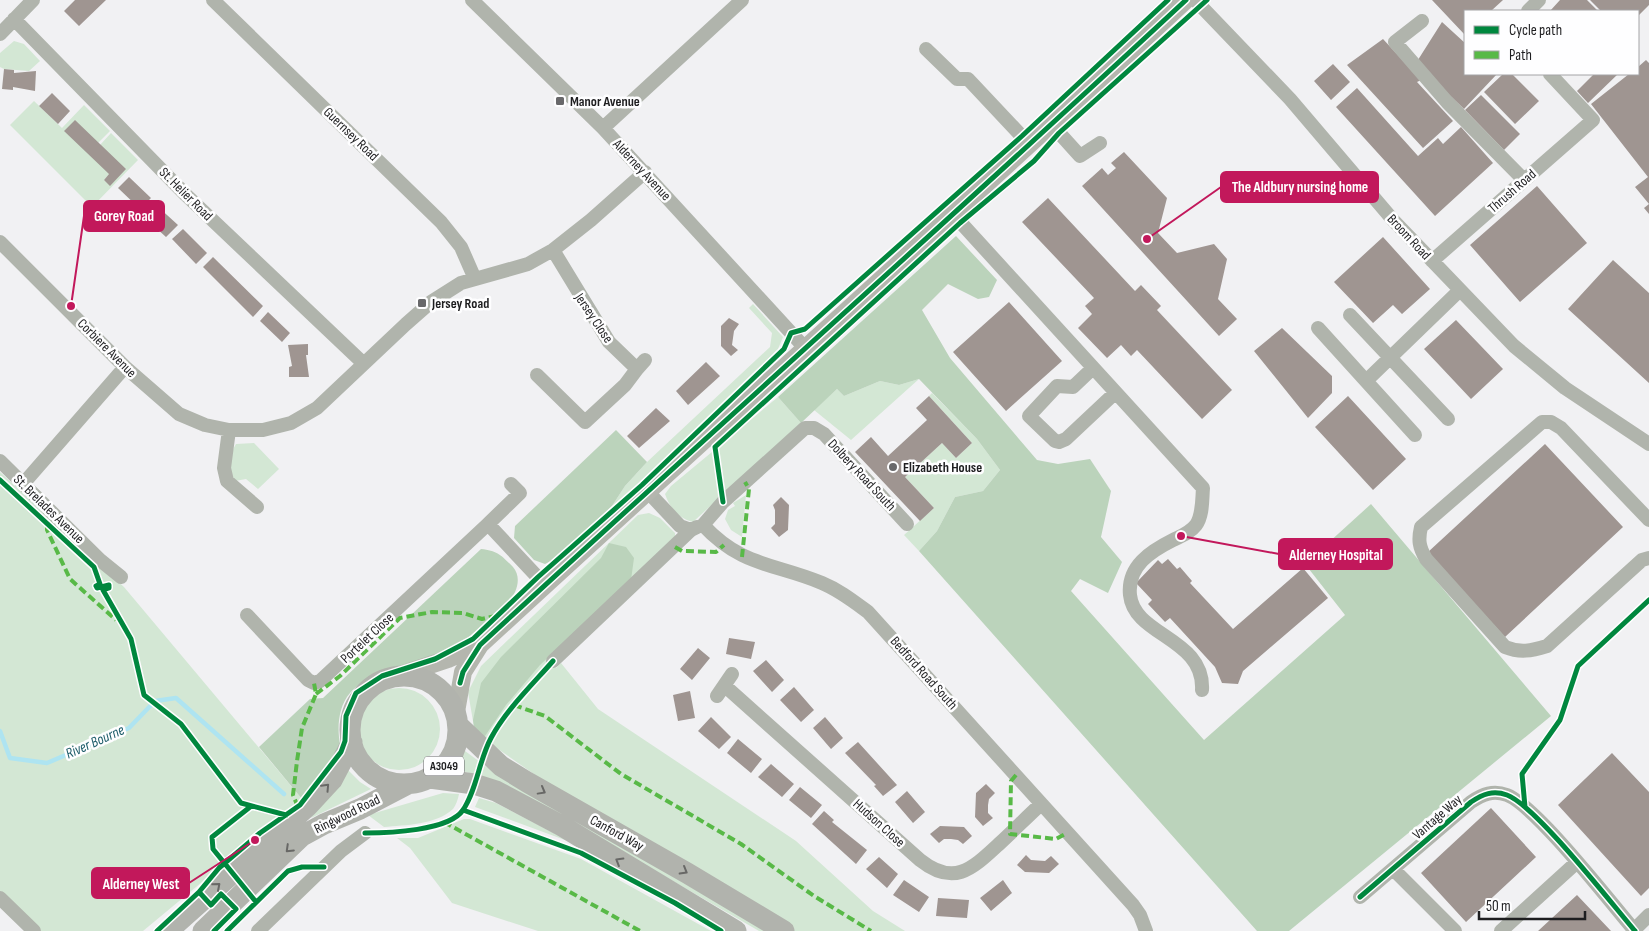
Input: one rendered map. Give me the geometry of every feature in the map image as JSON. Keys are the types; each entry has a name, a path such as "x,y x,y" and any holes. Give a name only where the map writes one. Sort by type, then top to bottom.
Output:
{"highway":[{"name":"A3049","path":"394,677 414,677 432,683 446,696 457,719 456,746 446,764 430,778 408,784 389,782 372,773 359,760 352,742 350,725 355,708 364,694 378,683 394,677"},
{"name":"Canford Way","path":"457,719 501,766 784,931"},
{"name":"Ringwood Road","path":"168,931 308,806 332,780 352,742"},
{"name":"Canford Way","path":"430,778 474,784 496,791 562,826 736,931"},
{"name":"Ringwood Road","path":"203,931 302,836 408,784"}],"main road":[{"path":"457,719 464,672 480,645 952,213 1052,125 1186,0"},
{"path":"394,677 448,659 480,645"}],"street":[{"path":"0,34 33,0"},
{"name":"Guernsey Road","path":"213,0 441,222 461,248 475,279"},
{"name":"Alderney Avenue","path":"472,0 603,128 805,348"},
{"path":"603,128 742,0"},
{"name":"Broom Road","path":"1195,0 1290,99 1393,220 1459,292 1514,346 1565,388 1649,444"},
{"path":"1529,10 1539,0"},
{"name":"St. Helier Road","path":"14,19 186,195 363,363"},
{"path":"1422,21 1396,42 1447,102 1524,180"},
{"path":"926,49 957,79 968,79 1030,145"},
{"name":"Thrush Road","path":"1432,261 1593,120 1551,75"},
{"path":"1052,125 1080,156 1100,142"},
{"path":"363,363 432,302 461,283 528,264 553,250 591,220 645,172"},
{"path":"952,213 1203,488 1200,517 1196,526 1188,533 1156,549 1145,557 1131,574 1130,593 1132,604 1142,618 1178,645 1196,665 1203,679 1202,690"},
{"name":"Corbiere Avenue","path":"0,242 125,366 179,414 205,425 229,430 263,430 291,422 317,408 363,363"},
{"name":"Jersey Close","path":"537,375 585,422 625,384 641,364 609,342 553,250"},
{"path":"1366,381 1459,292"},
{"path":"1350,315 1448,419"},
{"path":"1318,328 1415,435"},
{"path":"23,484 125,366"},
{"path":"1093,368 1072,387 1057,386 1030,416 1055,441 1059,442 1066,439 1115,392"},
{"path":"1649,520 1561,428 1551,422 1542,422 1421,527 1419,547 1426,559 1505,646 1516,651 1530,651 1547,646 1642,560 1649,558"},
{"name":"Dolbery Road South","path":"554,661 723,502 805,428 814,428 824,434 907,524"},
{"path":"229,430 224,468 227,481 257,507"},
{"name":"St. Brelades Avenue","path":"0,461 100,560 121,577"},
{"name":"Portelet Close","path":"247,614 308,680 314,683 320,681 488,524 516,489"},
{"name":"Bedford Road South","path":"649,492 680,526 697,527 742,557 822,583 844,595 868,612 1133,905 1140,915 1146,931"},
{"path":"488,524 545,585"},
{"name":"Hudson Close","path":"725,685 920,860 938,872 959,873 974,866 1041,804"},
{"name":"Vantage Way","path":"1360,897 1471,802 1483,794 1494,793 1515,799 1524,807 1576,863 1631,929"},
{"path":"258,931 341,852 365,833"},
{"path":"1501,931 1576,863"},
{"path":"1393,869 1455,931"},
{"path":"0,898 34,931"},
{"path":"1631,929 1649,916"}],"green space":[{"path":"14,41 24,44 40,61 29,71 0,67 0,53"},
{"path":"34,101 62,128 84,105 110,131 98,143 109,174 104,180 110,185 125,169 100,145 111,133 138,160 92,207 10,125"},
{"path":"956,236 997,280 989,297 978,299 948,284 922,310 950,358 1037,460 1058,464 1090,459 1111,491 1101,537 1122,562 1108,593 1080,579 1071,591 1204,740 1345,615 1305,564 1371,504 1551,716 1289,931 1257,931 919,551 937,531 955,497 983,491 1000,470 977,439 919,379 899,385 880,381 844,396 837,389 801,423 778,397"},
{"path":"753,304 783,337 778,349 644,480 612,506 625,486 647,462 770,347 772,333 749,308"},
{"path":"919,379 851,440 814,410 837,389 844,396 880,381 899,385"},
{"path":"932,393 977,439 1000,470 983,491 955,497 937,531 919,551 904,535 934,508 905,477 942,443 956,458 972,443 929,396"},
{"path":"778,397 801,423 693,522 679,515 669,504 665,494 671,486"},
{"path":"616,430 647,462 625,486 612,506 553,560 545,564 534,560 514,538 515,526"},
{"path":"254,443 279,469 258,489 246,479 235,481 230,467 236,444"},
{"path":"0,472 124,587 302,799 143,931 34,931 0,898"},
{"path":"746,495 742,537 731,530 725,519 728,510 735,506 733,503"},
{"path":"649,513 660,518 675,533 675,539 547,659 556,668 561,663 598,709 796,841 873,911 905,931 790,931 541,779 478,735 474,727 468,692 481,666 638,515"},
{"path":"609,543 626,547 634,558 631,580 540,665 506,705 483,739 474,727 473,720 481,683 501,657 601,558"},
{"path":"481,549 499,554 515,570 518,582 511,598 487,622 453,648 440,654 386,670 361,683 350,693 343,705 339,718 340,744 324,771 302,799 259,747 310,699 323,698"},
{"path":"399,688 415,691 428,700 437,713 440,729 437,745 428,758 415,767 399,770 383,767 370,758 361,745 358,729 361,713 370,700 383,691"},
{"path":"465,751 498,775 771,931 759,931 566,819 481,776 454,769"},
{"path":"345,767 360,782 371,789 311,818"},
{"path":"443,793 459,794 455,806 446,814 429,821 411,825 384,827 368,815"},
{"path":"479,798 496,803 573,843 475,807"},
{"path":"464,819 470,819 581,859 711,931 538,931 452,903 410,848 397,838 418,838"}],"building":[{"path":"75,0 106,0 79,26 64,11"},
{"path":"1432,0 1503,0 1492,10 1464,10 1464,34"},
{"path":"1560,0 1587,0 1597,10 1551,10"},
{"path":"1590,0 1649,0 1649,5 1639,15 1639,10 1600,10"},
{"path":"1442,22 1464,42 1464,75 1496,75 1464,109 1416,63"},
{"path":"1383,39 1421,80 1417,82 1453,121 1423,148 1347,65"},
{"path":"1646,60 1649,63 1649,204 1635,187 1648,177 1591,104 1628,75 1639,75 1639,66"},
{"path":"1333,64 1350,82 1331,100 1314,81"},
{"path":"4,69 14,70 14,73 36,71 35,91 13,87 13,90 2,89"},
{"path":"1502,75 1513,75 1539,101 1515,124 1484,92"},
{"path":"1593,75 1617,75 1588,103 1577,91"},
{"path":"1357,88 1418,156 1438,138 1443,144 1461,127 1493,163 1435,216 1336,107"},
{"path":"52,93 70,111 58,124 39,106"},
{"path":"1481,95 1520,134 1504,150 1465,110"},
{"path":"75,120 126,169 110,186 104,180 109,174 64,131"},
{"path":"1124,152 1167,198 1158,233 1177,253 1214,244 1227,259 1218,299 1237,319 1219,336 1082,186 1102,168 1108,175 1116,168 1111,163"},
{"path":"129,177 151,198 140,209 118,188"},
{"path":"1537,186 1587,243 1520,302 1470,245"},
{"path":"1048,198 1135,291 1141,285 1161,306 1157,310 1232,390 1202,419 1137,350 1131,356 1121,345 1107,358 1078,328 1092,314 1085,306 1094,298 1022,222"},
{"path":"1649,204 1649,214 1644,208"},
{"path":"156,205 178,225 166,237 144,217"},
{"path":"183,229 207,253 196,264 172,239"},
{"path":"1383,237 1430,289 1402,314 1393,305 1373,323 1334,282"},
{"path":"213,257 263,306 253,317 203,267"},
{"path":"1613,260 1649,293 1649,383 1568,309"},
{"path":"1009,302 1062,361 1006,411 953,352"},
{"path":"268,312 290,333 282,342 260,321"},
{"path":"729,318 739,324 734,331 732,345 738,350 731,356 721,346 721,326"},
{"path":"1456,320 1503,369 1471,399 1424,349"},
{"path":"1282,328 1332,376 1332,393 1308,418 1254,351"},
{"path":"308,344 308,355 306,355 309,377 289,377 289,367 292,366 288,345"},
{"path":"706,362 720,376 688,405 676,391"},
{"name":"Elizabeth House","path":"929,396 972,443 956,458 942,443 905,477 934,508 920,521 855,452 871,437 888,456 927,420 916,408"},
{"path":"1348,396 1406,459 1373,490 1315,427"},
{"path":"656,408 670,421 639,448 627,436"},
{"path":"1545,444 1623,527 1505,637 1427,553"},
{"path":"781,497 789,505 788,530 779,537 771,528 775,524 773,505"},
{"path":"1168,559 1177,569 1180,567 1192,581 1190,583 1233,629 1303,568 1328,598 1243,671 1238,684 1222,683 1215,667 1170,618 1165,622 1148,604 1152,600 1136,583 1158,560 1162,564"},
{"path":"729,638 755,642 751,659 726,654"},
{"path":"698,648 710,658 692,680 680,669"},
{"path":"766,660 784,680 772,692 753,671"},
{"path":"794,687 814,710 801,722 780,700"},
{"path":"690,691 695,718 678,721 673,695"},
{"path":"711,717 731,737 719,749 698,731"},
{"path":"825,717 843,738 831,749 813,728"},
{"path":"738,739 762,759 751,773 727,753"},
{"path":"858,742 897,785 883,796 874,786 876,785 845,753"},
{"path":"1612,753 1649,792 1649,888 1641,896 1558,805"},
{"path":"771,764 794,784 782,797 758,777"},
{"path":"986,784 995,793 989,799 988,805 988,813 993,818 983,826 975,817 976,793"},
{"path":"800,787 822,805 811,818 789,800"},
{"path":"907,791 925,812 913,823 895,802"},
{"path":"1491,808 1536,857 1466,922 1421,873"},
{"path":"824,811 834,820 832,822 867,850 856,864 812,824"},
{"path":"940,826 964,827 972,836 963,844 958,840 951,839 944,839 939,843 930,834"},
{"path":"1026,855 1031,860 1045,861 1051,856 1059,864 1049,873 1025,872 1017,865"},
{"path":"879,857 898,874 887,888 866,869"},
{"path":"904,880 929,897 919,912 893,895"},
{"path":"1003,880 1012,893 991,911 980,898"},
{"path":"1577,895 1611,931 1538,931"},
{"path":"938,898 969,900 967,918 936,916"}],"waterway":[{"name":"River Bourne","path":"0,731 10,758 47,763 129,728 155,701 176,698 284,794"}],"marked path":[{"path":"742,557 749,489 745,482"},
{"path":"47,525 47,530 70,579 116,620"},
{"path":"675,547 682,551 716,552 724,545"},
{"path":"316,694 340,676 400,618 432,612 463,613 482,619 495,616"},
{"path":"298,807 293,795 297,761 302,728 316,694 314,683"},
{"path":"514,705 545,716 621,774 741,844 814,896 871,931"},
{"path":"1016,775 1011,781 1010,834 1056,839 1067,833"},
{"path":"444,822 640,931"}],"cycle path":[{"path":"157,931 199,892 219,868 260,833 300,805 341,752 345,741 346,716 356,693 382,676 435,659 473,639 538,577 642,485 784,349 791,333 805,329 1022,136 1168,0"},
{"path":"460,683 463,672 480,645 1186,0"},
{"path":"723,502 715,447 960,223 1034,161 1059,133 1207,0"},
{"path":"0,480 94,567 100,584 96,586 97,588 109,585 109,588 103,590 131,639 144,695 181,724 241,803 286,815"},
{"path":"1525,807 1522,774 1560,720 1578,666 1649,600"},
{"path":"365,833 432,827 456,817 468,802 487,747 497,728 520,698 553,661"},
{"path":"1360,897 1471,802 1484,795 1497,793 1507,795 1536,817 1554,835 1635,931"},
{"path":"250,807 212,837 213,849 256,902"},
{"path":"463,810 581,853 675,903 721,931"},
{"path":"227,931 288,871 302,867 324,867"},
{"path":"199,892 211,905 221,894 236,909 214,931"}],"place":[{"name":"Manor Avenue","path":"560,101"},
{"name":"The Aldbury nursing home","path":"1147,239"},
{"name":"Jersey Road","path":"422,303"},
{"name":"Gorey Road","path":"71,306"},
{"name":"Elizabeth House","path":"893,467"},
{"name":"Alderney Hospital","path":"1181,536"},
{"name":"Alderney West","path":"255,840"}]}
